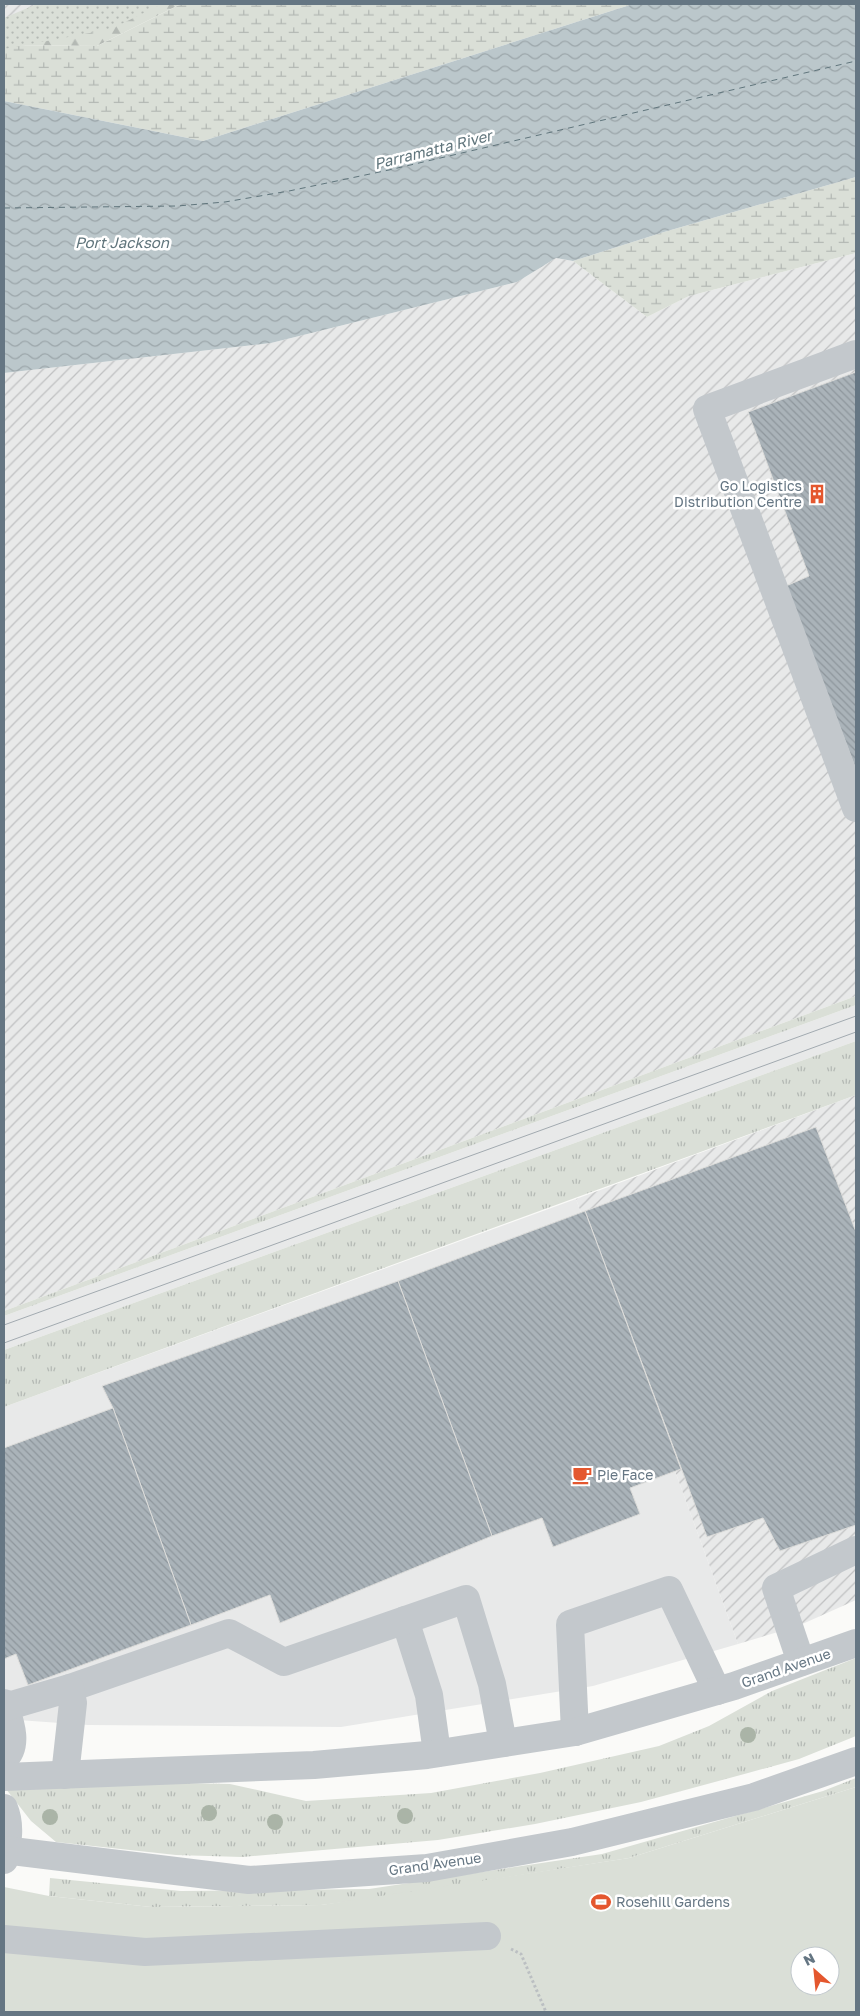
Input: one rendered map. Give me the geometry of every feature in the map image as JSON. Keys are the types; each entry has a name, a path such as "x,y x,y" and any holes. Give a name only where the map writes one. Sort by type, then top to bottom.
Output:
{"street":[{"path":"856,354 706,409 856,808"},
{"path":"802,1662 776,1588 856,1550"},
{"path":"575,1732 570,1624 669,1590 717,1691"},
{"path":"4,1759 8,1755 13,1730 4,1705 70,1688 229,1633 284,1662 466,1599 492,1684 503,1743"},
{"path":"405,1620 428,1695 437,1753"},
{"name":"Grand Avenue","path":"4,1776 314,1765 437,1753 575,1732 717,1691 856,1643"},
{"path":"65,1775 73,1703 70,1688"},
{"name":"Grand Avenue","path":"4,1853 249,1880 427,1868 572,1842 754,1797 856,1761"},
{"path":"4,1808 8,1823 4,1853"},
{"path":"4,1938 144,1952 487,1936"}],"path":[{"path":"487,1936 521,1954 546,2012"}],"shaded area":[{"path":"4,4 60,4 4,19"},
{"path":"856,253 856,996 4,1311 4,373 271,343 517,282 556,258 573,261 647,317 689,296"},
{"path":"856,1005 856,1041 4,1350 4,1316"},
{"path":"856,1095 856,1600 798,1626 738,1644 576,1199"},
{"path":"576,1199 738,1644 593,1686 341,1727 88,1725 4,1719 4,1407"}],"green space":[{"path":"37,4 162,4 111,29 4,49 4,18"},
{"path":"60,4 181,4 97,46 4,45"},
{"path":"181,4 633,4 203,141 4,101 4,45 97,46"},
{"path":"856,177 856,253 689,296 647,317 573,261 664,232"},
{"path":"856,996 856,1005 4,1316 4,1311"},
{"path":"856,1041 856,1095 4,1407 4,1350"},
{"path":"856,1658 856,1736 799,1759 641,1802 535,1824 438,1840 242,1857 176,1855 56,1842 31,1821 6,1789 129,1782 230,1784 306,1801 431,1793 540,1773 659,1746 709,1726 772,1691"},
{"path":"856,1778 856,1787 629,1858 369,1899 321,1905 151,1907 49,1896 50,1878 181,1891 369,1889 602,1854 823,1791"},
{"name":"Rosehill Gardens","path":"856,1787 856,2012 4,2012 4,1887 49,1896 151,1907 321,1905 629,1858"}],"water":[{"name":"Port Jackson","path":"633,4 856,4 856,177 664,232 573,261 556,258 517,282 271,343 4,373 4,101 203,141"}],"building":[{"name":"Go Logistics Distribution Centre","path":"856,372 856,770 786,586 809,576 748,412"},
{"path":"816,1127 856,1232 856,1525 780,1551 763,1518 707,1537 585,1211"},
{"path":"585,1211 681,1469 630,1488 640,1514 553,1547 542,1518 492,1536 398,1281"},
{"path":"398,1281 492,1536 280,1623 270,1595 191,1625 113,1408 102,1386"},
{"path":"113,1408 191,1625 28,1685 16,1654 4,1659 4,1448"}],"ferry route":[{"path":"4,208 177,206 225,202 289,191 389,170 856,61"}],"tram line":[{"path":"4,1325 856,1016"},
{"path":"4,1343 856,1032"}],"place":[{"name":"Go Logistics Distribution Centre","path":"817,494"},
{"name":"Pie Face","path":"582,1475"},
{"name":"Rosehill Gardens","path":"601,1902"}],"water label":[{"name":"Parramatta River","path":"433,150"}]}
